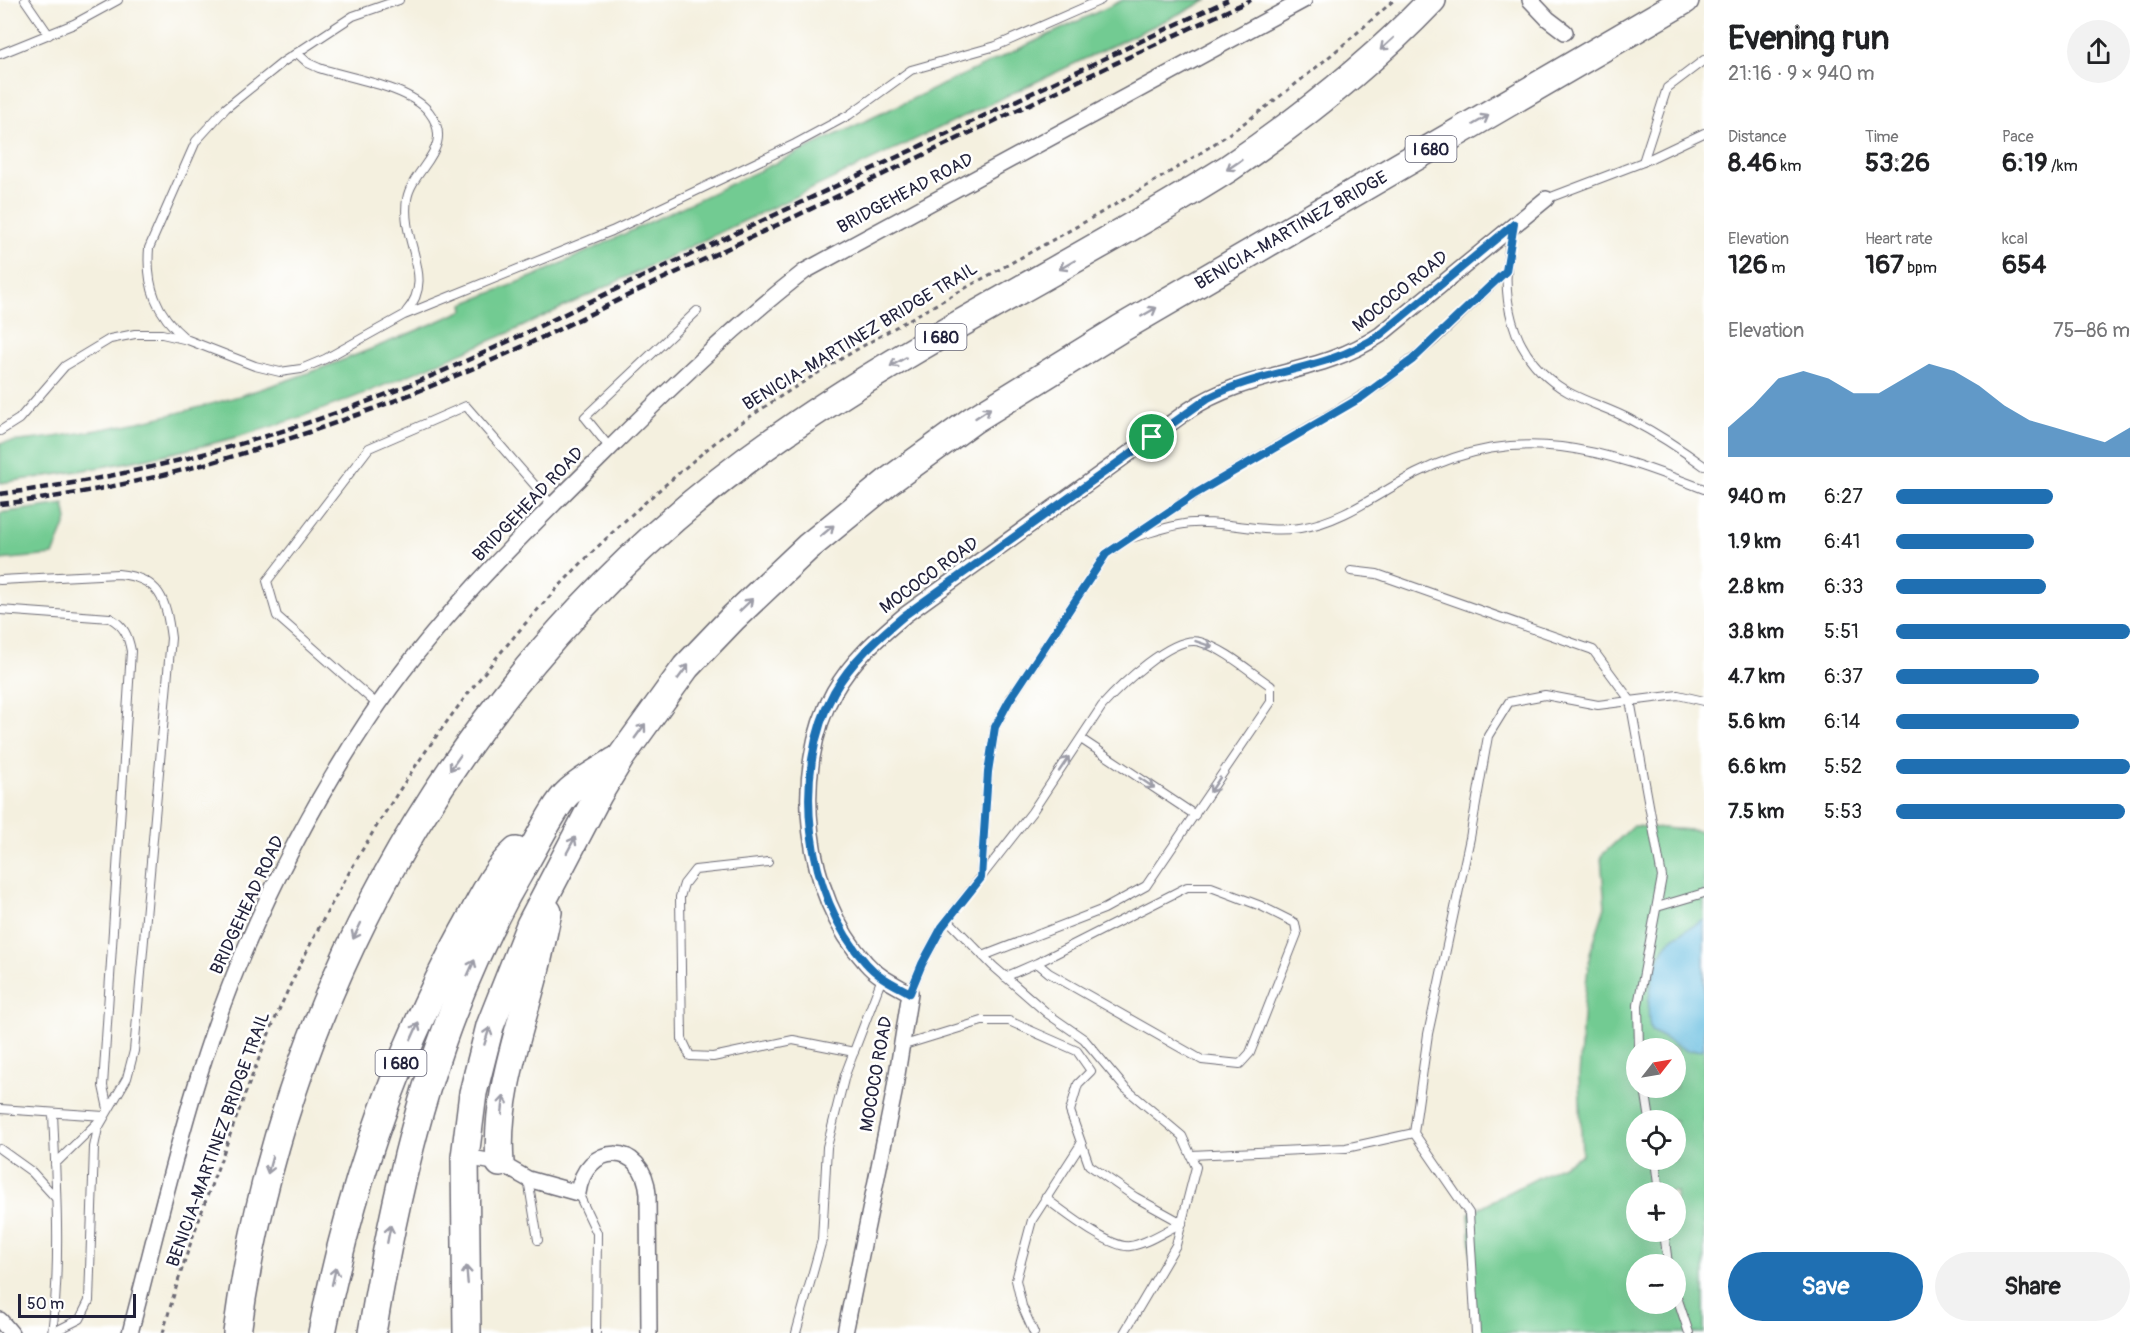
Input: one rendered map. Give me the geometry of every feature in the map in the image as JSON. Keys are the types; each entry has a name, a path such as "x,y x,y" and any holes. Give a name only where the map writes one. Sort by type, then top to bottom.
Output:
{"highway":[{"name":"BENICIA-MARTINEZ BRIDGE","path":"621,757 686,667 783,570 871,495 973,420 1176,296 1685,0"},
{"name":"I 680","path":"237,1333 252,1241 276,1142 304,1055 334,981 378,888 430,800 489,715 554,636 651,538 702,494 757,452 843,394 1229,168 1286,129 1340,86 1431,2"},
{"name":"I 680","path":"372,1333 401,1173 429,1074 481,946 517,876 568,792 621,757"},
{"name":"I 680","path":"467,1333 465,1157 473,1093 490,1026 522,943 554,878 621,757"},
{"name":"I 680","path":"322,1333 339,1252 358,1185 380,1117 409,1044 446,965 494,879 510,856 547,826"},
{"path":"500,1163 502,1116 509,1065 534,976 554,878"}],"street":[{"name":"BRIDGEHEAD ROAD","path":"130,1333 196,1085 245,949 281,873 326,789 379,706 461,603 552,505 610,448 722,340 805,271 1304,0"},
{"path":"1530,0 1548,19 1565,32"},
{"name":"MOCOCO ROAD","path":"845,1333 910,993 882,978 854,948 829,900 816,862 809,819 808,782 822,718 835,691 865,650 905,615 1208,398 1227,388 1312,367 1358,350 1380,335 1546,199"},
{"path":"465,1157 500,1163 528,1179 578,1193 584,1172 601,1157 624,1155 638,1164 643,1171 648,1194 649,1333"},
{"path":"0,1320 10,1333"}],"lane":[{"path":"26,0 49,34"},
{"path":"0,54 49,34 118,0"},
{"path":"188,340 170,325 158,307 150,287 149,248 196,141 226,108 297,53 352,16 399,0"},
{"path":"0,431 19,419 65,366 110,339 162,334 188,340 255,366 280,372 302,369 325,359 404,315 612,231 795,144 849,115 911,70 996,46 1101,0"},
{"path":"297,53 308,63 319,68 413,99 428,110 436,125 437,145 407,197 409,240 420,288 417,300 404,315"},
{"path":"1643,162 1667,88 1704,60"},
{"path":"1546,199 1643,162 1704,133"},
{"path":"1514,224 1506,271 1507,300 1512,326 1519,344 1532,363 1569,392 1630,420 1704,466"},
{"path":"981,878 988,772 995,727 1106,554 1195,494 1380,385 1435,340 1506,271"},
{"path":"610,448 585,417 697,311"},
{"path":"379,706 277,616 267,581 369,447 466,406 552,505"},
{"path":"1127,539 1180,524 1204,522 1271,529 1301,528 1355,508 1437,464 1482,451 1516,446 1557,445 1595,451 1704,489"},
{"path":"1351,571 1377,574 1593,650 1630,700 1662,877 1638,1005 1639,1038"},
{"path":"0,580 134,575 148,581 160,595 167,609 171,638 151,846 139,1014 127,1078 106,1113 94,1147 89,1301 80,1319 52,1333"},
{"path":"0,610 110,618 119,624 129,640 131,651 103,1086 106,1113"},
{"path":"910,993 922,964 948,920 1032,812 1102,706 1116,691 1170,647 1185,641 1198,641 1212,647 1270,686 1271,702 1146,886 1104,909 983,956"},
{"path":"1476,1333 1469,1212 1414,1133 1428,1034 1470,838 1488,736 1509,702 1545,695 1598,705 1677,695 1704,701"},
{"path":"1081,739 1195,815"},
{"path":"768,862 695,870 684,884 680,897 682,1039 690,1056 713,1057 793,1040 854,1052"},
{"path":"1005,977 1187,887 1211,887 1261,906 1295,923 1297,934 1250,1053 1240,1064 1203,1060 1048,973 1037,963"},
{"path":"1657,907 1704,893"},
{"path":"948,920 1005,977 1048,1014 1084,1039 1125,1088 1182,1136 1191,1155 1196,1167 1176,1245 1124,1333"},
{"path":"796,1333 822,1240 826,1147 845,1075 882,978"},
{"path":"901,1046 982,1021 1009,1021 1077,1051 1092,1071 1078,1084 1070,1111 1089,1165 1135,1197 1182,1223"},
{"path":"0,1109 53,1113 106,1113"},
{"path":"52,1333 55,1312 56,1198 53,1113"},
{"path":"55,1164 106,1113"},
{"path":"1191,1155 1346,1148 1414,1133"},
{"path":"1034,1333 1022,1306 1016,1280 1032,1221 1081,1144"},
{"path":"0,1149 32,1172 56,1198"},
{"path":"528,1179 538,1239"},
{"path":"578,1193 597,1233 596,1333"},
{"path":"1045,1198 1114,1243 1129,1246 1182,1223"},
{"path":"1683,1314 1689,1333"}],"path":[{"name":"BENICIA-MARTINEZ BRIDGE TRAIL","path":"163,1333 211,1185 244,1095 309,947 354,865 446,722 484,672 570,573 646,502 750,417 937,304 1194,157 1266,108 1329,59 1394,0"}],"green space":[{"path":"1123,0 1208,0 511,332 374,390 269,428 204,446 117,464 0,483 0,443 62,436 180,412 294,378 407,335 464,310 463,304 539,274"},
{"path":"64,504 67,520 53,555 0,560 0,513"},
{"path":"1633,826 1704,831 1704,1333 1476,1333 1469,1213 1582,1155 1579,1077 1584,1000 1590,953 1605,907 1601,856"}],"water":[{"path":"1704,920 1704,1049 1687,1051 1686,1038 1664,1038 1651,1031 1649,1009 1655,970 1665,947 1676,936"}],"railway":[{"path":"0,494 62,485 184,459 305,424 422,380 1228,0"},
{"path":"0,504 64,495 188,469 310,432 429,387 531,342 1251,0"}],"route":[{"path":"1514,224 1506,271 1412,360 1362,397 1315,422 1195,494 1106,554 1009,701 995,727 988,772 981,878 942,927 922,964 910,993 882,978 854,948 829,900 816,862 809,819 808,782 822,718 835,691 865,650 905,615 1152,437 1189,410 1227,388 1333,361 1358,350 1412,310 1514,224"}]}
